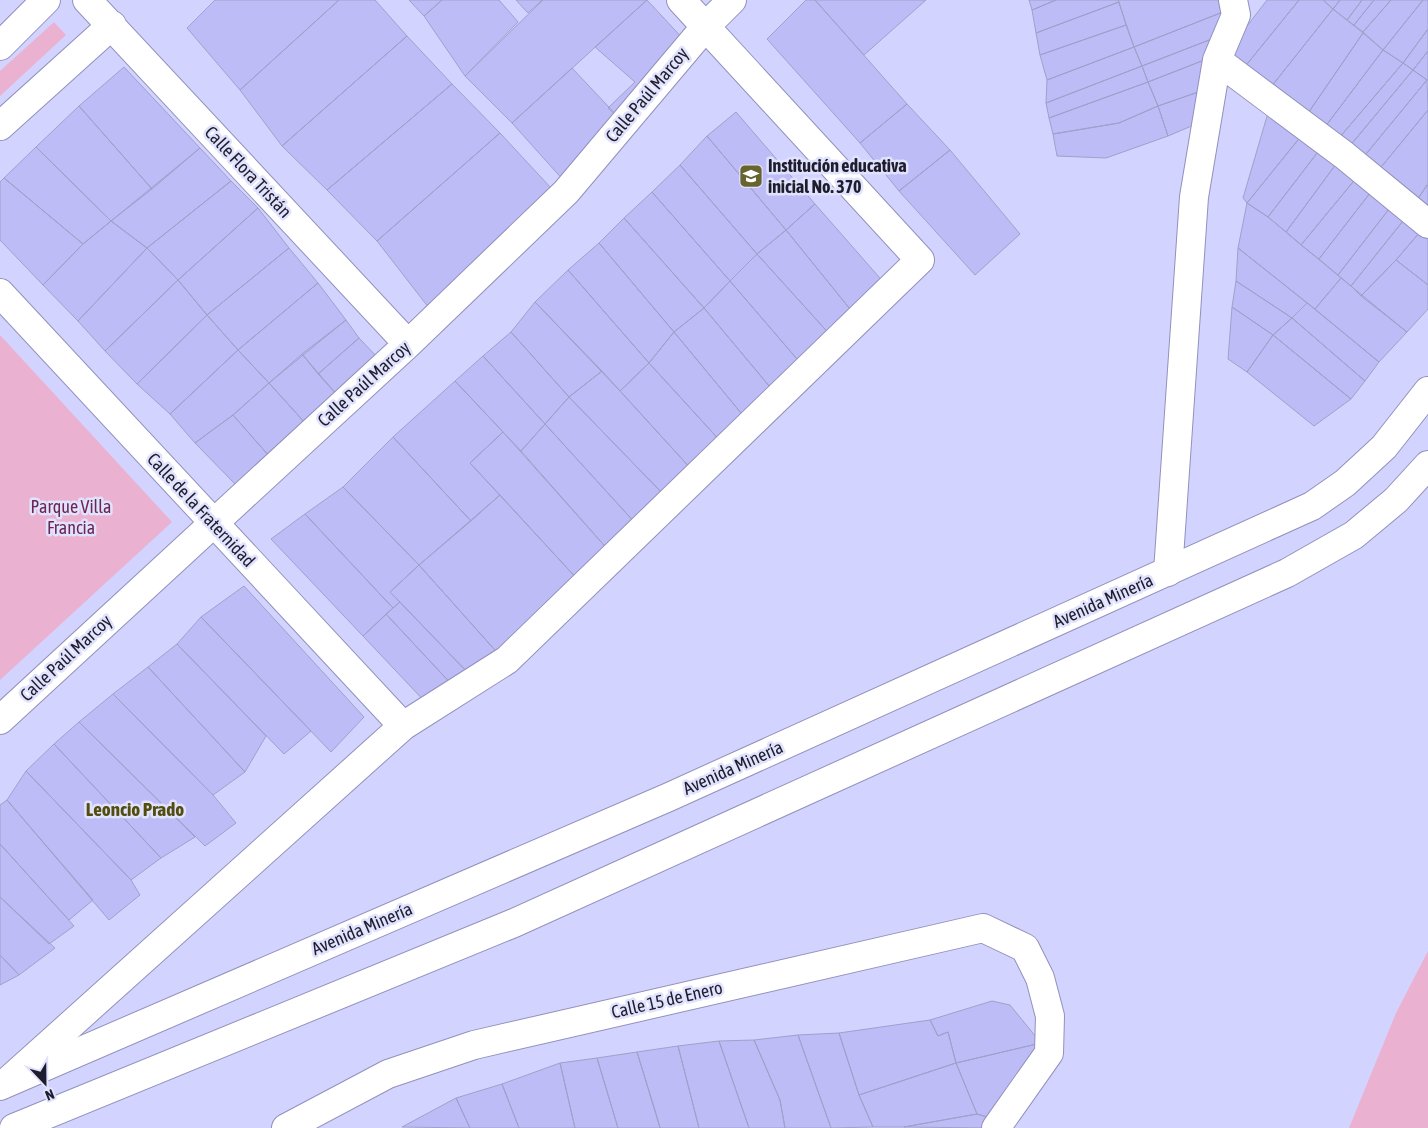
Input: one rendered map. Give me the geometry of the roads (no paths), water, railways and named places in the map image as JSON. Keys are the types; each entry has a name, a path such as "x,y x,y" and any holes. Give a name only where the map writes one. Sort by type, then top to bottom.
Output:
{"street":[{"path":"0,46 46,0"},
{"path":"3,1084 402,726 507,660 920,260 681,0"},
{"name":"Calle Paúl Marcoy","path":"0,720 408,344 566,192 706,26 732,0"},
{"path":"1168,572 1194,197 1217,60 1236,14 1233,0"},
{"path":"0,126 98,8"},
{"name":"Calle Flora Tristán","path":"98,8 408,344"},
{"path":"1217,60 1344,155 1428,224"},
{"name":"Calle de la Fraternidad","path":"0,293 402,726"},
{"name":"Avenida Minería","path":"3,1084 669,797 1312,506 1345,483 1384,447 1428,391"},
{"path":"14,1128 514,923 1287,573 1354,535 1396,500 1428,465"},
{"name":"Calle 15 de Enero","path":"286,1128 388,1074 474,1045 983,928 1025,948 1040,978 1050,1016 1049,1053 996,1128"}],"place":[{"name":"Institución educativa inicial No. 370","path":"751,176"}],"district":[{"name":"Leoncio Prado","path":"135,809"}],"park label":[{"name":"Parque Villa Francia","path":"71,517"}]}
